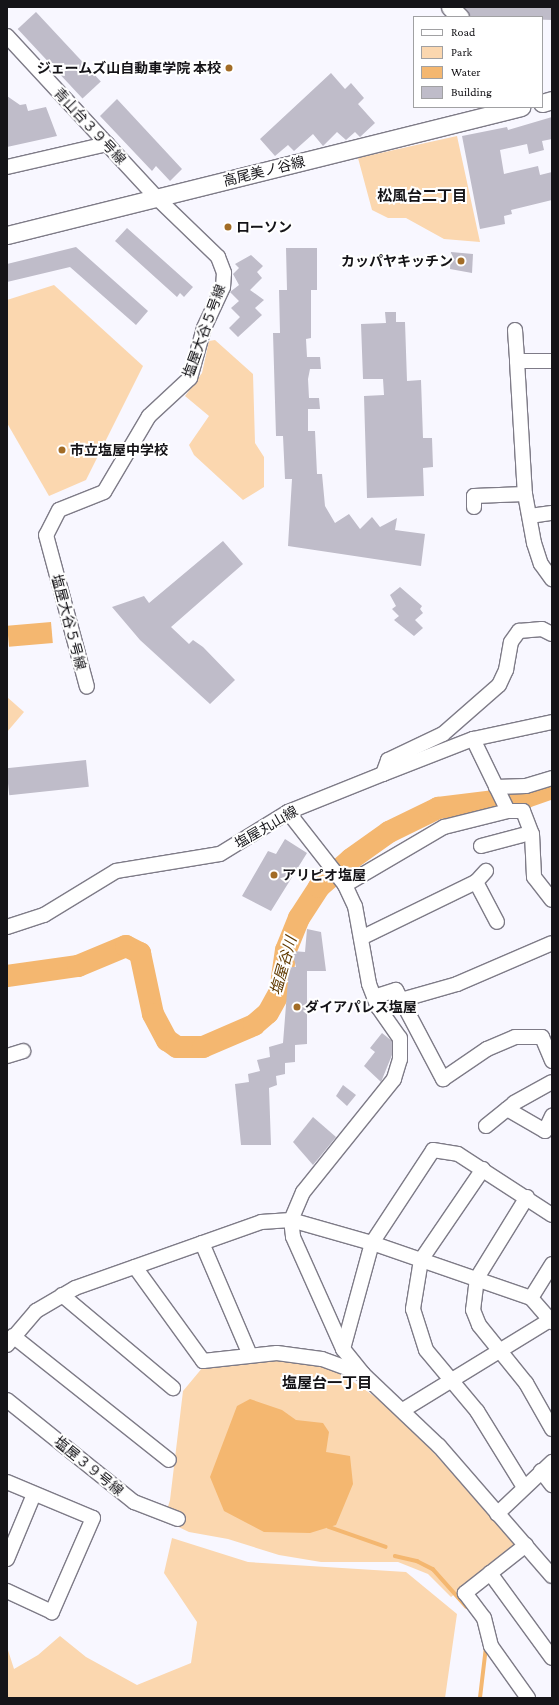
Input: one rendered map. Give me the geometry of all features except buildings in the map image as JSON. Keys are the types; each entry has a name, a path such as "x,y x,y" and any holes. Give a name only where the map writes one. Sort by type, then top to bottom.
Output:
{"street":[{"path":"450,7 459,16"},
{"name":"青山台３９号線","path":"7,36 157,198"},
{"name":"高尾美ノ谷線","path":"7,235 513,108"},
{"path":"7,167 107,144"},
{"name":"塩屋大谷５号線","path":"87,687 46,535 59,510 104,492 149,416 190,378 204,328 223,286 224,273 218,257 157,198"},
{"path":"515,330 525,494 536,550 552,579"},
{"path":"517,361 552,361"},
{"path":"474,507 474,496 525,494"},
{"path":"530,516 552,513"},
{"path":"383,774 388,760 443,734 499,685 506,670 511,642 520,631 542,629 552,634"},
{"name":"塩屋丸山線","path":"7,927 44,915 116,871 220,854 288,812 383,774 473,739 552,722"},
{"path":"473,739 506,807"},
{"path":"496,787 526,786 552,778"},
{"path":"345,885 444,827 506,807 523,811"},
{"path":"523,811 518,824 523,835 524,850"},
{"path":"523,811 532,834 534,877 552,900"},
{"path":"288,812 345,885 355,906 360,938 374,997 400,1038 400,1059 394,1079 303,1192 291,1220 293,1237 343,1349 364,1374 403,1410 526,1545 552,1576"},
{"path":"481,846 523,835"},
{"path":"360,938 476,882 486,872"},
{"path":"476,882 497,922"},
{"path":"401,1000 457,984 552,943"},
{"path":"374,997 396,990 443,1079 486,1049 515,1037 542,1037 552,1061"},
{"path":"7,1056 23,1050"},
{"path":"486,1126 507,1109 552,1082"},
{"path":"507,1109 544,1131 552,1116"},
{"path":"343,1349 372,1243 433,1150 458,1154 527,1197 552,1215"},
{"path":"483,1169 421,1260 414,1309 426,1350 477,1410 524,1487"},
{"path":"527,1197 477,1278 473,1310 499,1351 526,1383 552,1429"},
{"path":"168,1460 10,1340 36,1311 62,1295 261,1222 291,1220 372,1243 477,1278 531,1298 551,1321 403,1410"},
{"path":"202,1243 250,1355"},
{"path":"531,1298 552,1264"},
{"path":"135,1267 203,1361 277,1353 322,1360 364,1374"},
{"path":"62,1295 173,1388"},
{"name":"塩屋３９号線","path":"7,1400 134,1502 178,1519"},
{"path":"497,1514 540,1471 552,1462"},
{"path":"540,1471 552,1484"},
{"path":"7,1482 93,1518 52,1612 7,1591"},
{"path":"7,1559 34,1494"},
{"path":"526,1545 465,1593 484,1618 491,1646 528,1698"},
{"path":"490,1573 552,1658"}],"green space":[{"path":"457,136 480,242 444,239 406,218 388,218 372,210 358,158"},
{"path":"54,285 143,366 86,480 49,496 7,423 7,300"},
{"path":"215,340 253,374 255,443 264,457 264,487 243,500 194,455 189,445 209,416 185,396 202,373 209,341"},
{"path":"7,697 24,712 7,732"},
{"path":"277,1359 330,1366 396,1411 517,1545 451,1597 428,1574 398,1562 321,1562 279,1555 228,1539 189,1532 164,1520 170,1500 183,1391 203,1367"},
{"path":"172,1538 248,1562 406,1572 457,1614 445,1698 7,1698 7,1647 14,1669 38,1655 60,1636 86,1657 137,1685 191,1663 197,1622 164,1573"}],"water":[{"path":"51,622 53,643 9,647 7,626"},
{"path":"250,1399 282,1410 296,1420 323,1423 329,1432 326,1452 350,1456 353,1484 336,1525 310,1533 264,1532 224,1511 210,1477 237,1406"}],"waterway":[{"name":"塩屋谷川","path":"7,976 78,966 126,946 140,953 153,1014 167,1040 177,1047 203,1047 254,1025 268,1013 280,991 286,950 299,918 319,887 351,859 389,832 438,808 526,797 552,788"},
{"path":"329,1527 386,1547"},
{"path":"395,1556 417,1561 433,1569 466,1606"},
{"path":"480,1698 486,1647"}],"place":[{"name":"ジェームズ山自動車学院 本校","path":"229,68"},
{"name":"ローソン","path":"228,227"},
{"name":"カッパヤキッチン","path":"461,261"},
{"name":"市立塩屋中学校","path":"62,450"},
{"name":"アリピオ塩屋","path":"274,875"},
{"name":"ダイアパレス塩屋","path":"297,1007"}],"district":[{"name":"松風台二丁目","path":"422,197"},
{"name":"塩屋台一丁目","path":"327,1384"}]}
